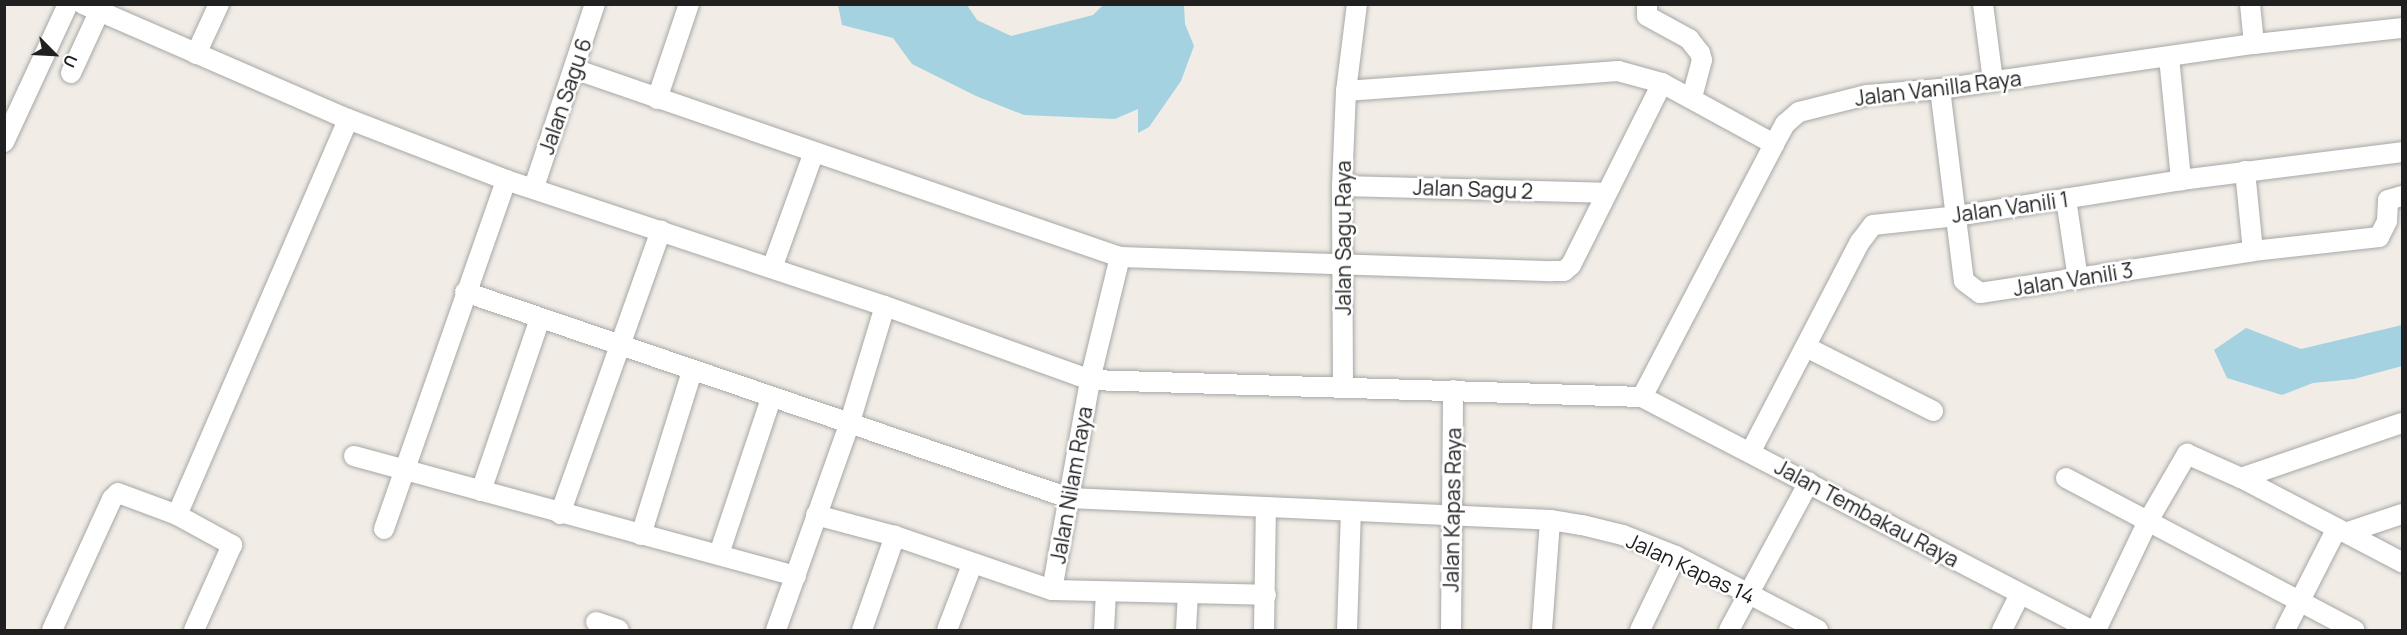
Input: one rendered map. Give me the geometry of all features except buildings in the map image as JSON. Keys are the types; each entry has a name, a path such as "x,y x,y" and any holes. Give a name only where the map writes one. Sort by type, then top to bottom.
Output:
{"street":[{"path":"4,142 68,4"},
{"path":"196,54 219,4"},
{"name":"Jalan Sagu 6","path":"534,187 595,4"},
{"path":"657,99 689,4"},
{"path":"1647,4 1647,16 1689,39 1700,52 1702,60 1692,99"},
{"path":"1983,4 1993,81"},
{"path":"2250,4 2254,44"},
{"name":"Jalan Sagu Raya","path":"1343,386 1342,186 1346,91 1354,5"},
{"path":"71,73 91,8 348,119 506,180 534,187 885,306 1090,380 1343,386 1642,398"},
{"name":"Jalan Vanilla Raya","path":"1642,398 1774,144 1785,124 1799,112 1867,96 1940,89 2254,44 2403,28"},
{"path":"2169,57 2181,180"},
{"path":"574,69 1119,257 1341,266 1564,271 1571,265 1604,193 1662,83"},
{"path":"1346,91 1618,70 1662,83 1774,144"},
{"name":"Jalan Vanili 3","path":"1940,89 1964,281 1973,291 2078,279 2253,251 2379,237 2387,221 2388,200 2403,196"},
{"path":"177,515 348,119"},
{"path":"772,268 814,152"},
{"name":"Jalan Vanili 1","path":"1751,451 1808,348 1860,242 1873,225 1957,216 2245,171 2403,152"},
{"path":"2245,171 2253,251"},
{"path":"384,529 506,180"},
{"name":"Jalan Sagu 2","path":"1342,186 1604,193"},
{"path":"2067,199 2078,279"},
{"path":"561,514 661,230"},
{"name":"Jalan Nilam Raya","path":"1052,590 1090,380 1119,257"},
{"name":"Jalan Kapas 14","path":"465,292 771,399 1069,498 1550,520 1623,535 1676,556 1818,630"},
{"path":"776,630 849,425 885,306"},
{"path":"481,491 540,319"},
{"path":"1808,348 1933,411"},
{"path":"641,534 692,371"},
{"name":"Jalan Kapas Raya","path":"1450,630 1453,390"},
{"name":"Jalan Tembakau Raya","path":"1642,398 1751,451 2020,594 2093,630"},
{"path":"718,554 771,399"},
{"path":"2241,478 2403,423"},
{"path":"2093,630 2148,521 2187,454 2241,478 2403,562"},
{"path":"354,456 796,576"},
{"path":"2066,478 2298,603 2354,630"},
{"path":"1729,630 1809,482"},
{"path":"52,630 114,496 123,495 177,515 232,544 194,630"},
{"path":"1264,630 1266,507"},
{"path":"1347,630 1351,511"},
{"path":"2284,630 2342,530 2403,514"},
{"path":"816,515 894,536 972,565 1052,590 1188,595 1266,595"},
{"path":"1542,630 1550,520"},
{"path":"862,630 894,536"},
{"path":"1640,630 1676,556"},
{"path":"947,630 972,565"},
{"path":"1104,630 1106,592"},
{"path":"2002,630 2020,594"},
{"path":"1186,630 1188,595"},
{"path":"596,622 619,630"}],"water":[{"path":"838,5 967,5 977,20 1011,36 1093,15 1103,5 1184,5 1185,24 1194,46 1181,81 1149,127 1138,133 1138,109 1115,119 1024,115 976,96 912,64 893,38 842,25"},
{"path":"2402,325 2402,366 2354,379 2313,383 2282,395 2227,378 2214,350 2246,328 2301,349"}]}
